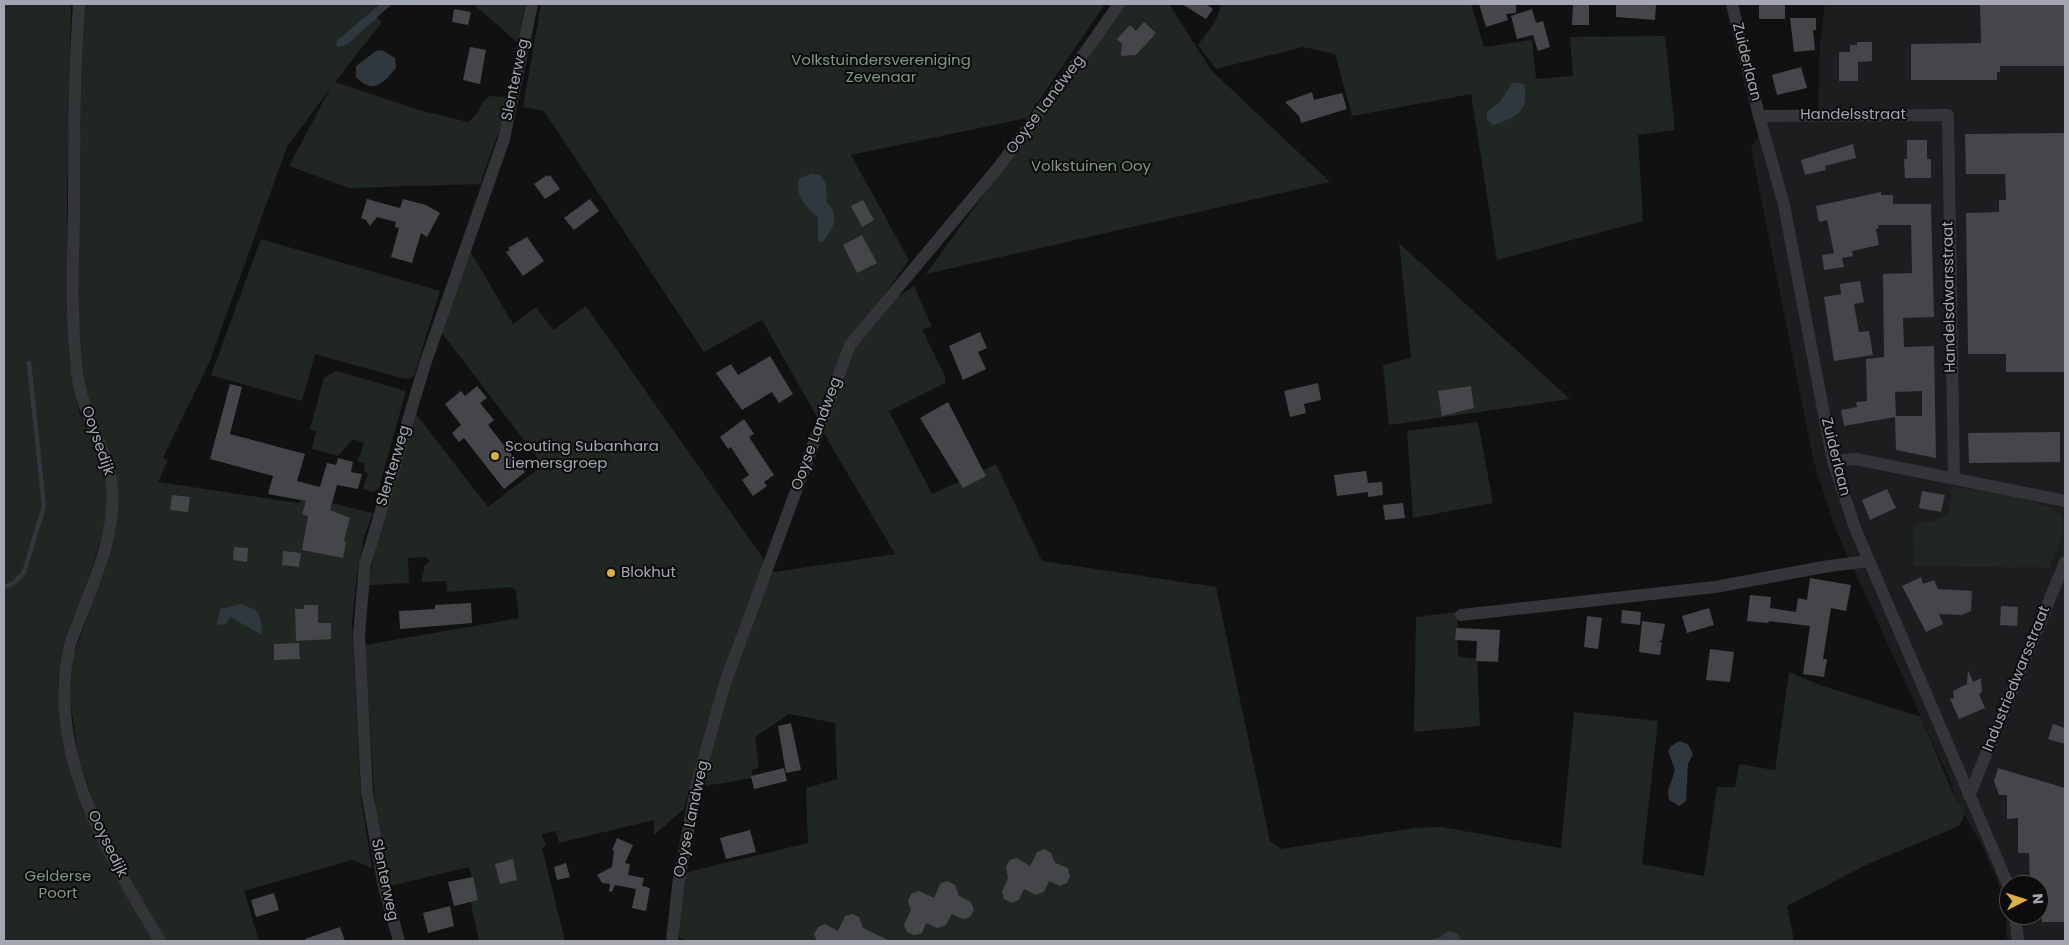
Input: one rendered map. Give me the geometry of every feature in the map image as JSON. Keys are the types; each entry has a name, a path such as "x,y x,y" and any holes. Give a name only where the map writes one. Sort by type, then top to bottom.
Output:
{"street":[{"name":"Ooysedijk","path":"79,4 74,83 73,243 76,360 83,402 103,452 112,486 111,520 107,540 69,649 64,681 66,710 70,743 81,784 101,839 160,941"},
{"name":"Slenterweg","path":"399,941 384,887 367,792 359,635 365,564 418,388 504,139 532,4"},
{"name":"Ooyse Landweg","path":"672,941 678,886 697,783 725,683 850,344 997,169 1119,4"},
{"name":"Zuiderlaan","path":"1732,4 1759,116 1784,205 1833,461 1854,528 2004,875"},
{"name":"Handelsstraat","path":"1759,116 1948,115"},
{"name":"Handelsdwarsstraat","path":"1948,115 1954,479"},
{"path":"1833,461 1856,459 2065,502"},
{"path":"1460,615 1715,587 1829,566 1869,561"},
{"name":"Industriedwarsstraat","path":"1969,796 2065,562"},
{"path":"2016,925 2018,941"}],"shaded area":[{"path":"380,4 392,4 350,42 344,46 337,47 336,41"},
{"path":"1825,4 2065,4 2065,941 2007,941 2006,925 2049,925 2049,875 1999,875 1999,885 1981,844 1954,796 1951,783 1834,526 1813,459 1751,148 1773,112 1818,111 1820,41"},
{"path":"382,50 395,58 396,68 378,85 373,86 362,82 356,77 356,66 376,51"},
{"path":"1513,82 1524,84 1525,102 1523,108 1514,116 1493,125 1487,120 1487,112 1499,103"},
{"path":"810,174 820,175 826,184 827,203 832,208 835,218 832,228 822,243 818,240 818,218 805,205 798,191 799,179"},
{"path":"241,604 259,614 262,635 230,617 226,624 217,625 220,609"},
{"path":"1679,741 1688,744 1693,754 1688,764 1686,801 1679,806 1669,800 1668,791 1675,770 1668,751 1671,746"},
{"path":"1448,931 1457,933 1462,941 1423,941 1440,937"}],"green space":[{"name":"Gelderse Poort","path":"4,4 71,4 67,199 70,362 79,412 106,475 107,519 82,601 61,657 58,686 83,807 156,941 4,941"},
{"path":"83,4 380,4 336,41 337,47 344,46 376,17 382,22 335,82 419,110 468,122 489,96 507,97 501,126 480,184 349,188 289,166 331,87 287,147 209,363 163,458 168,460 158,482 298,503 306,497 373,513 364,537 357,574 352,623 361,798 372,868 352,860 244,891 259,941 165,941 105,839 78,756 69,691 73,658 88,614 116,516 85,392 79,323 78,227"},
{"path":"473,4 525,4 518,43"},
{"name":"Volkstuindersvereniging Zevenaar","path":"541,4 1105,4 1027,118 851,155 909,260 848,345 817,417 762,320 704,352 544,111 523,107"},
{"name":"Volkstuinen Ooy","path":"1121,4 1169,4 1212,71 1330,182 926,274"},
{"path":"1221,4 1471,4 1484,47 1532,40 1536,79 1573,76 1570,37 1665,36 1675,130 1638,135 1643,221 1497,260 1471,94 1352,116 1335,54 1303,47 1216,69 1198,45 1215,21"},
{"path":"261,239 440,291 414,376 408,379 401,378 315,354 302,401 211,375"},
{"path":"1399,243 1570,399 1389,425 1383,365 1411,358"},
{"path":"469,249 513,324 536,307 553,330 586,306 765,561 723,678 684,809 654,835 654,820 559,843 556,831 542,834 546,846 542,848 565,941 479,941 470,899 477,897 469,867 390,886 378,829 365,645 519,618 516,591 512,587 447,592 446,581 422,582 424,566 430,561 425,557 408,558 409,583 369,585 375,546 416,414 488,507 543,465 442,333"},
{"path":"914,286 932,327 922,329 945,376 945,383 889,411 932,494 996,464 1042,561 1216,587 1270,841 1281,849 1414,828 1441,827 1561,848 1574,712 1658,721 1642,864 1704,876 1717,787 1735,787 1739,764 1775,770 1789,672 1820,685 1921,717 1954,796 1965,814 1959,826 1868,864 1787,906 1794,941 1462,941 1449,931 1440,937 1423,941 685,941 680,938 677,929 683,873 808,843 806,788 837,779 835,723 789,714 755,737 759,768 752,770 752,778 700,787 726,688 768,573 895,554 822,430 839,382 861,335 881,308"},
{"path":"336,371 406,391 379,488 373,492 363,489 368,473 364,471 365,464 357,461 364,443 353,439 338,456 312,449 316,431 310,429 324,378"},
{"path":"1478,422 1493,503 1413,518 1407,431"},
{"path":"1951,486 2029,501 2056,510 2062,516 2063,529 2060,542 2049,568 1914,566 1913,525 1939,519 1948,512"},
{"path":"1457,612 1458,656 1477,659 1480,726 1414,732 1416,617"}],"building":[{"path":"1182,4 1206,4 1213,9 1206,19"},
{"path":"1479,4 1516,4 1516,13 1506,14 1508,20 1486,27"},
{"path":"1573,4 1589,4 1589,25 1572,25"},
{"path":"1616,4 1656,4 1655,20 1616,17"},
{"path":"1759,4 1785,4 1785,19 1759,19"},
{"path":"1980,4 2065,4 2065,66 2000,66 2000,72 1997,72 1997,80 1911,80 1911,44 1981,43"},
{"path":"454,9 471,12 468,25 452,22"},
{"path":"1532,9 1536,23 1543,21 1550,47 1538,51 1533,35 1517,39 1511,16"},
{"path":"1790,18 1816,18 1816,30 1813,30 1815,50 1794,52"},
{"path":"1144,22 1156,33 1136,55 1121,56 1122,44 1117,39 1130,25 1136,31"},
{"path":"1857,42 1872,42 1872,61 1858,62 1858,81 1839,81 1839,52 1850,52 1850,45 1857,45"},
{"path":"470,47 486,50 480,84 463,80"},
{"path":"1801,67 1807,88 1777,95 1772,75"},
{"path":"1312,92 1314,100 1342,93 1347,109 1301,123 1299,116 1285,102"},
{"path":"2065,133 2065,372 2006,372 2006,354 1968,354 1966,213 1999,212 1999,200 2006,200 2005,174 1966,174 1965,134"},
{"path":"1907,140 1927,140 1927,159 1931,159 1931,178 1905,178 1904,159 1907,159"},
{"path":"1853,144 1856,158 1825,166 1826,170 1805,175 1801,160"},
{"path":"547,175 548,177 550,175 560,189 545,199 534,184"},
{"path":"1881,192 1881,195 1893,195 1893,204 1931,204 1934,317 1903,318 1904,347 1934,346 1936,458 1896,450 1895,417 1844,426 1841,410 1857,407 1856,402 1867,401 1866,359 1884,357 1883,274 1912,273 1911,225 1878,225 1879,228 1876,229 1879,245 1852,251 1853,256 1842,258 1844,267 1824,270 1822,255 1834,253 1827,220 1819,222 1816,206","holes":["1922,391 1922,416 1896,416 1895,392"]},
{"path":"367,199 400,208 403,199 426,205 440,213 427,237 421,233 412,263 391,257 399,228 395,227 396,222 377,217 370,226 366,220 361,218"},
{"path":"590,199 599,211 574,230 564,218"},
{"path":"863,200 874,220 862,227 851,206"},
{"path":"862,235 877,263 857,273 843,245"},
{"path":"527,237 544,261 523,276 506,252 510,250 508,248"},
{"path":"1860,281 1864,302 1854,304 1859,332 1869,331 1873,355 1834,361 1824,297 1841,294 1840,284"},
{"path":"980,332 987,348 978,352 986,369 963,380 949,346"},
{"path":"770,356 793,394 779,403 772,392 742,410 716,373 731,364 738,375"},
{"path":"1318,383 1321,400 1304,404 1306,413 1290,417 1284,391"},
{"path":"230,384 242,387 230,434 305,454 297,481 320,487 327,463 336,465 338,458 353,462 351,472 362,474 358,489 337,485 330,510 350,518 344,541 346,542 343,558 302,550 308,516 302,514 306,501 268,494 273,476 210,459"},
{"path":"477,386 487,398 480,403 494,420 488,425 525,472 504,489 464,438 459,442 452,433 461,425 445,404 461,391 465,396"},
{"path":"1471,386 1474,408 1442,416 1438,391"},
{"path":"948,402 986,476 963,488 920,418"},
{"path":"744,419 754,434 749,437 774,475 764,482 767,486 753,496 742,480 749,475 731,447 728,449 720,437"},
{"path":"2060,432 2060,462 1969,463 1968,433"},
{"path":"1366,471 1368,483 1382,482 1383,495 1368,497 1368,492 1337,496 1334,475"},
{"path":"1887,489 1896,508 1870,520 1862,500"},
{"path":"1922,491 1945,495 1941,512 1919,508"},
{"path":"172,495 190,497 188,512 170,510"},
{"path":"1403,503 1405,518 1385,520 1383,505"},
{"path":"234,547 248,548 247,562 233,560"},
{"path":"283,551 301,553 299,567 282,565"},
{"path":"1921,577 1923,584 1934,580 1938,589 1972,591 1971,611 1962,615 1939,614 1943,624 1926,632 1902,586"},
{"path":"1810,578 1851,585 1846,611 1831,608 1823,659 1827,659 1824,677 1803,674 1810,626 1769,621 1768,623 1747,621 1750,595 1771,597 1770,608 1796,612 1798,598 1807,600"},
{"path":"471,603 472,623 400,629 399,611 435,609 435,605"},
{"path":"304,605 318,605 318,623 331,623 331,639 296,641 295,609 304,609"},
{"path":"2001,606 2018,607 2017,626 2000,625"},
{"path":"1709,608 1714,625 1687,633 1682,616"},
{"path":"1622,610 1641,612 1640,625 1621,623"},
{"path":"1587,616 1602,618 1598,649 1584,647"},
{"path":"1642,621 1665,624 1662,640 1658,642 1662,642 1660,655 1639,652"},
{"path":"1456,628 1500,630 1498,662 1476,661 1477,641 1455,640"},
{"path":"299,643 300,659 274,660 274,644"},
{"path":"1710,649 1734,652 1730,682 1706,680"},
{"path":"1968,670 1973,682 1981,678 1982,692 1979,694 1985,708 1959,719 1950,699 1954,698 1953,691 1967,684"},
{"path":"791,723 801,770 786,773 778,726"},
{"path":"2053,724 2065,728 2065,744 2048,739"},
{"path":"784,768 787,781 754,789 751,776"},
{"path":"1998,768 2065,788 2065,922 2049,922 2049,875 2030,875 2029,853 2018,853 2018,818 2007,819 2007,795 1999,795 1994,781"},
{"path":"750,830 756,852 726,859 720,838"},
{"path":"617,838 633,845 625,863 630,864 628,875 644,878 642,886 650,888 646,911 632,908 636,889 615,885 612,892 609,891 610,884 602,883 597,875 612,867 614,851 612,850"},
{"path":"1044,849 1051,853 1055,863 1068,868 1070,876 1067,883 1060,886 1049,881 1044,892 1036,895 1024,889 1019,900 1012,903 1004,899 1002,892 1008,878 1006,866 1010,860 1017,858 1030,866 1037,852"},
{"path":"513,859 517,880 500,884 495,864"},
{"path":"566,863 570,877 557,880 554,867"},
{"path":"473,877 478,900 454,906 448,882"},
{"path":"947,881 955,885 959,896 971,902 974,910 970,917 963,919 952,914 946,925 937,928 926,923 922,933 914,935 907,932 904,925 911,910 908,901 911,894 919,891 934,898 940,884"},
{"path":"274,893 279,910 256,917 251,900"},
{"path":"450,906 454,926 428,933 423,913"},
{"path":"852,914 859,917 863,928 890,941 817,941 814,934 818,927 825,924 838,931 845,916"},
{"path":"340,927 345,941 306,941 305,939"}],"waterway":[{"path":"4,587 15,582 24,572 44,506 29,363"}],"place":[{"name":"Scouting Subanhara Liemersgroep","path":"495,456"},
{"name":"Blokhut","path":"611,573"}]}
